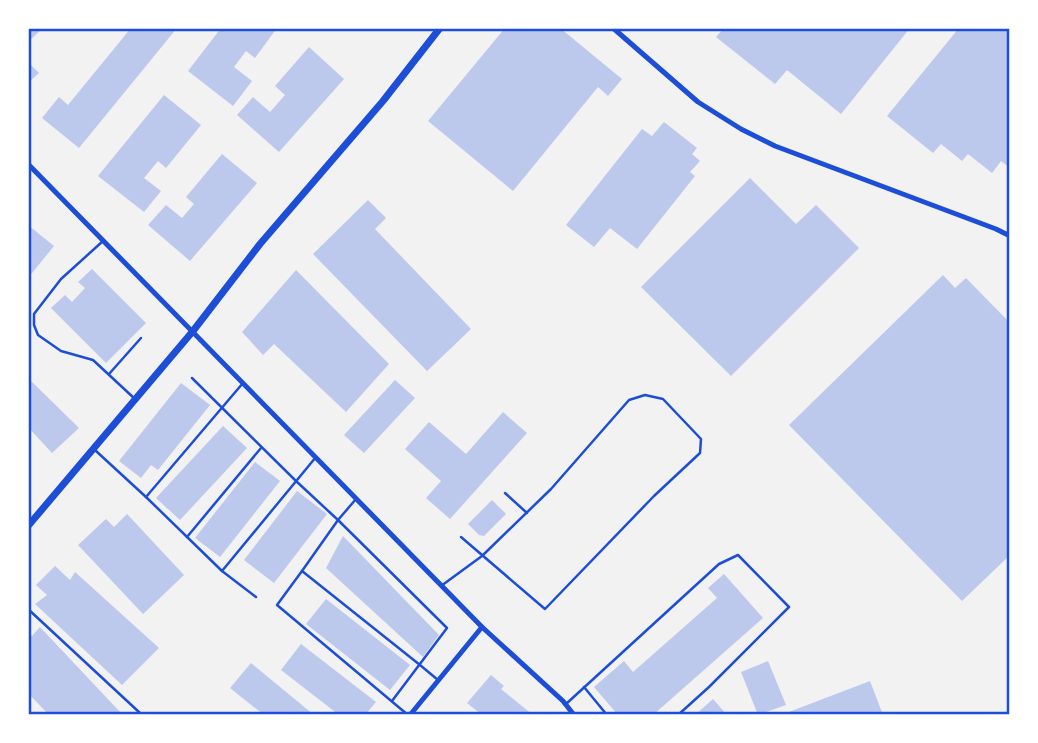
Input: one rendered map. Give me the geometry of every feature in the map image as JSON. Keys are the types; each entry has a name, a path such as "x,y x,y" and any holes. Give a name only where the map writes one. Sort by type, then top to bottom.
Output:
{"street":[{"path":"28,526 193,331 260,244 383,101 440,28"},
{"path":"613,28 698,102 741,129 775,146 1010,236"},
{"path":"28,164 441,586 566,704 574,715"},
{"path":"409,715 482,627"}],"lane":[{"path":"103,240 61,278 34,314 34,325 38,335 61,351 93,360 135,399"},
{"path":"109,374 141,338"},
{"path":"192,378 447,628 392,701"},
{"path":"146,497 244,383"},
{"path":"441,586 482,556 527,513 629,400 645,395 663,399 701,439 700,453 654,496 545,609 482,556 461,537"},
{"path":"187,537 262,447"},
{"path":"93,449 222,571 256,597"},
{"path":"222,571 316,457"},
{"path":"505,493 527,513"},
{"path":"356,499 277,605 409,715"},
{"path":"566,704 719,564 738,555 789,607 678,715"},
{"path":"302,570 438,680"},
{"path":"28,609 140,713"},
{"path":"584,687 607,715"}],"building":[{"path":"28,28 43,28 28,42"},
{"path":"131,28 177,28 79,148 42,118 59,97 68,105"},
{"path":"221,28 277,28 255,58 246,51 234,67 252,81 233,106 188,71"},
{"path":"505,28 560,28 622,79 608,96 598,87 513,191 428,121"},
{"path":"724,28 910,28 841,114 787,70 775,84 716,37"},
{"path":"959,28 1010,29 1010,168 1001,161 992,173 968,154 962,161 941,144 933,153 887,116"},
{"path":"309,47 344,79 279,152 237,115 253,97 270,112 285,95 275,86"},
{"path":"28,62 39,73 28,83"},
{"path":"164,95 201,125 166,168 158,161 144,178 161,191 144,212 98,176"},
{"path":"664,122 697,148 692,154 700,161 690,172 695,176 637,249 610,228 594,247 566,225 642,129 652,136"},
{"path":"222,154 257,183 190,261 148,225 166,205 182,218 194,204 186,197"},
{"path":"750,178 796,224 816,205 859,248 731,376 641,287"},
{"path":"368,200 386,218 375,229 471,329 427,371 313,254"},
{"path":"28,225 54,246 28,278"},
{"path":"92,269 146,323 106,363 51,308 65,295 72,302 85,288 78,282"},
{"path":"296,270 389,364 346,412 274,344 263,355 242,332"},
{"path":"943,275 955,288 966,278 1010,323 1010,555 962,601 789,425"},
{"path":"28,378 79,428 52,453 28,427"},
{"path":"395,380 415,398 364,453 344,435"},
{"path":"181,383 210,405 158,470 151,465 141,478 119,461"},
{"path":"503,412 527,433 450,519 426,498 441,481 405,449 429,422 466,454"},
{"path":"223,426 247,448 180,520 156,498"},
{"path":"255,462 280,481 220,557 195,538"},
{"path":"297,491 327,514 274,583 244,560"},
{"path":"492,500 506,514 484,536 479,535 468,524"},
{"path":"127,514 184,575 143,614 78,545 106,519 114,527"},
{"path":"343,536 439,635 423,657 326,568"},
{"path":"55,566 70,580 75,572 159,648 122,685 35,604 47,595 36,585"},
{"path":"724,574 763,618 653,715 618,715 594,687 624,661 633,672 717,598 708,588"},
{"path":"326,599 410,665 390,690 306,624"},
{"path":"40,627 121,713 119,715 49,715 28,693 28,632 32,636"},
{"path":"301,644 376,702 365,715 339,715 281,670"},
{"path":"768,661 786,705 758,715 741,672"},
{"path":"251,663 314,715 264,715 230,688"},
{"path":"491,675 504,686 501,689 533,715 482,715 467,703"},
{"path":"870,681 883,715 781,715"},
{"path":"713,699 727,715 695,715"}]}
